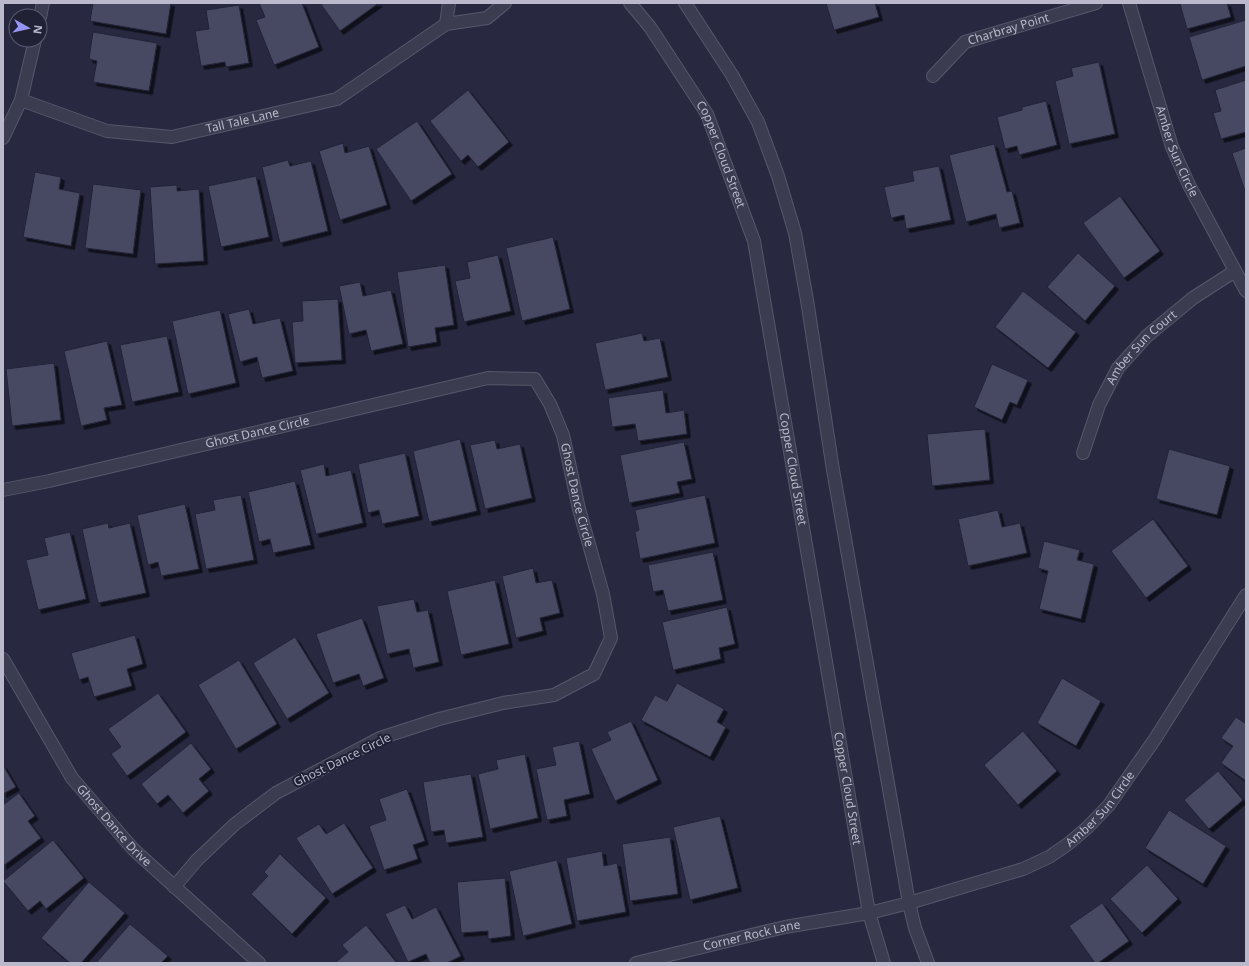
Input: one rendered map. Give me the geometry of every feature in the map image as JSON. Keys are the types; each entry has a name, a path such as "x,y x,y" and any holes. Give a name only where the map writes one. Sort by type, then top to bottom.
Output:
{"street":[{"path":"446,24 449,3"},
{"name":"Tall Tale Lane","path":"21,100 107,131 172,137 337,99 446,24 487,18 504,3"},
{"name":"Copper Cloud Street","path":"630,3 650,27 707,114 754,241 869,912 884,963"},
{"path":"685,3 732,76 758,122 778,176 796,233 833,470 909,903 915,928 928,963"},
{"name":"Charbray Point","path":"933,76 965,42 1096,3"},
{"name":"Amber Sun Circle","path":"1129,3 1172,147 1189,185 1246,291"},
{"path":"3,138 21,100 33,48"},
{"name":"Amber Sun Court","path":"1083,453 1099,404 1118,368 1146,336 1193,298 1236,271"},
{"name":"Ghost Dance Circle","path":"3,490 49,481 488,378 535,379 550,404 563,435 579,509 603,594 611,638 594,674 554,695 503,703 438,718 380,738 276,793 235,824 197,860 174,887"},
{"name":"Amber Sun Circle","path":"869,912 909,903 1023,869 1049,858 1068,844 1088,827 1109,805 1155,739 1246,595"},
{"name":"Ghost Dance Drive","path":"3,659 72,778 133,849 259,963"},
{"name":"Corner Rock Lane","path":"636,963 672,959 785,927 869,912"}],"building":[{"path":"93,3 171,3 166,34 90,21"},
{"path":"259,3 302,3 319,47 274,65 256,20 265,17"},
{"path":"320,3 379,3 340,31"},
{"path":"826,3 875,3 879,17 834,30"},
{"path":"1227,3 1231,17 1187,29 1180,4"},
{"path":"239,5 249,63 226,67 225,62 201,66 195,31 209,29 206,10"},
{"path":"1246,20 1246,66 1202,80 1189,37"},
{"path":"93,32 157,43 149,91 93,82 97,61 89,59"},
{"path":"1099,62 1115,134 1069,144 1055,81 1073,76 1071,68"},
{"path":"1246,80 1246,132 1221,139 1213,113 1221,111 1215,90"},
{"path":"468,90 509,142 478,167 468,155 461,161 430,121"},
{"path":"1046,101 1057,145 1019,155 1017,146 1005,149 997,117 1022,110 1022,107"},
{"path":"417,121 452,174 411,201 376,149"},
{"path":"343,143 345,153 369,146 387,205 340,220 319,151"},
{"path":"994,144 1007,192 1012,191 1020,223 999,228 996,214 966,222 949,155"},
{"path":"1246,148 1246,194 1232,153"},
{"path":"288,160 290,166 311,161 328,231 280,243 262,167"},
{"path":"939,166 951,220 906,229 904,215 891,218 884,187 914,181 912,171"},
{"path":"35,172 61,177 59,189 80,193 71,246 23,237"},
{"path":"256,176 269,237 221,247 208,186"},
{"path":"93,184 141,190 133,254 85,248"},
{"path":"177,185 177,191 199,189 204,261 155,264 150,187"},
{"path":"1120,196 1160,251 1124,278 1083,223"},
{"path":"553,237 570,309 522,321 506,248"},
{"path":"1078,253 1115,286 1085,321 1047,287"},
{"path":"498,255 511,311 464,322 455,281 470,278 467,262"},
{"path":"445,265 454,325 435,328 437,342 408,347 397,272"},
{"path":"360,282 363,296 391,290 403,344 371,351 366,330 349,334 339,286"},
{"path":"1023,291 1076,332 1048,368 995,327"},
{"path":"338,299 342,360 295,363 292,322 303,321 302,301"},
{"path":"249,309 253,324 280,318 293,371 262,378 257,357 240,362 228,314"},
{"path":"220,310 236,383 188,394 172,321"},
{"path":"642,333 644,341 660,338 668,377 605,390 595,343"},
{"path":"167,336 179,392 132,402 120,345"},
{"path":"107,341 122,405 104,408 107,420 81,426 64,351"},
{"path":"54,363 61,420 12,426 6,369"},
{"path":"992,364 1028,380 1017,405 1010,402 1002,420 974,407"},
{"path":"663,390 666,413 684,410 687,434 638,441 635,424 612,427 608,398"},
{"path":"985,429 990,480 932,486 927,434"},
{"path":"460,439 477,511 429,522 413,451"},
{"path":"495,440 497,449 520,444 532,498 485,509 470,445"},
{"path":"684,442 692,479 677,482 680,493 629,503 620,455"},
{"path":"1169,449 1230,466 1217,515 1156,499"},
{"path":"405,453 419,516 382,524 379,510 368,513 358,464"},
{"path":"324,464 326,476 351,470 363,523 316,534 300,470"},
{"path":"295,481 311,545 273,553 270,539 259,542 248,492"},
{"path":"241,495 254,560 206,569 195,514 215,510 213,500"},
{"path":"705,495 715,543 640,559 635,532 639,530 635,510"},
{"path":"185,504 199,569 161,576 158,562 148,565 137,515"},
{"path":"998,510 1002,527 1020,523 1027,553 968,566 958,519"},
{"path":"1153,519 1188,566 1146,598 1111,551"},
{"path":"108,523 109,528 130,523 146,593 98,603 82,529"},
{"path":"70,532 86,599 38,610 26,560 48,555 44,538"},
{"path":"1044,541 1080,550 1077,560 1094,564 1081,619 1039,609 1048,571 1038,568"},
{"path":"713,552 723,600 668,611 663,590 653,592 648,565"},
{"path":"533,568 536,583 552,580 560,613 540,618 543,631 516,638 502,576"},
{"path":"495,580 509,644 461,655 447,591"},
{"path":"414,599 417,612 428,610 439,662 413,668 409,649 387,654 377,606"},
{"path":"727,607 735,644 719,648 721,659 673,670 662,622"},
{"path":"362,618 384,678 363,686 359,674 333,683 316,634"},
{"path":"135,635 143,664 127,669 132,686 94,697 88,677 79,680 71,653"},
{"path":"295,637 329,693 287,719 253,663"},
{"path":"239,660 277,724 236,749 198,685"},
{"path":"1062,678 1101,701 1076,746 1037,723"},
{"path":"677,683 724,709 717,722 726,727 710,757 641,720 655,695 667,701"},
{"path":"158,693 186,732 127,776 111,754 121,747 108,729"},
{"path":"1236,717 1246,724 1246,781 1221,763 1233,746 1221,738"},
{"path":"631,721 658,780 615,801 591,749 611,740 607,732"},
{"path":"1023,731 1057,771 1018,805 984,765"},
{"path":"579,741 590,794 564,800 567,816 547,820 536,769 556,765 552,747"},
{"path":"191,743 211,769 199,779 209,791 183,813 168,795 157,804 141,784"},
{"path":"525,754 538,818 490,829 478,774 498,769 496,760"},
{"path":"3,765 16,787 3,794"},
{"path":"1218,771 1243,800 1209,829 1184,800"},
{"path":"471,774 483,837 446,843 444,830 431,832 423,782"},
{"path":"407,789 425,841 413,845 418,859 384,870 369,826 386,820 379,799"},
{"path":"19,793 35,816 28,821 41,838 3,866 3,805"},
{"path":"1169,810 1226,846 1203,884 1145,848"},
{"path":"720,816 738,888 690,900 673,827"},
{"path":"344,823 373,868 332,894 296,838 319,824 326,834"},
{"path":"670,837 678,894 630,901 622,844"},
{"path":"53,840 84,878 46,909 40,901 28,911 3,881"},
{"path":"602,851 604,866 617,863 626,912 577,921 566,858"},
{"path":"280,854 326,898 292,934 251,894 268,876 264,872"},
{"path":"557,860 572,924 523,936 509,871"},
{"path":"1147,865 1178,899 1142,933 1110,899"},
{"path":"505,878 511,936 488,939 488,931 461,933 457,882"},
{"path":"89,882 125,913 81,963 70,963 41,938"},
{"path":"1102,903 1129,941 1098,963 1095,963 1069,926"},
{"path":"405,905 412,919 436,907 461,956 447,963 430,963 426,954 408,962 385,914"},
{"path":"130,924 168,956 161,963 96,963"},
{"path":"366,925 397,963 335,963 348,952 342,945"}]}
